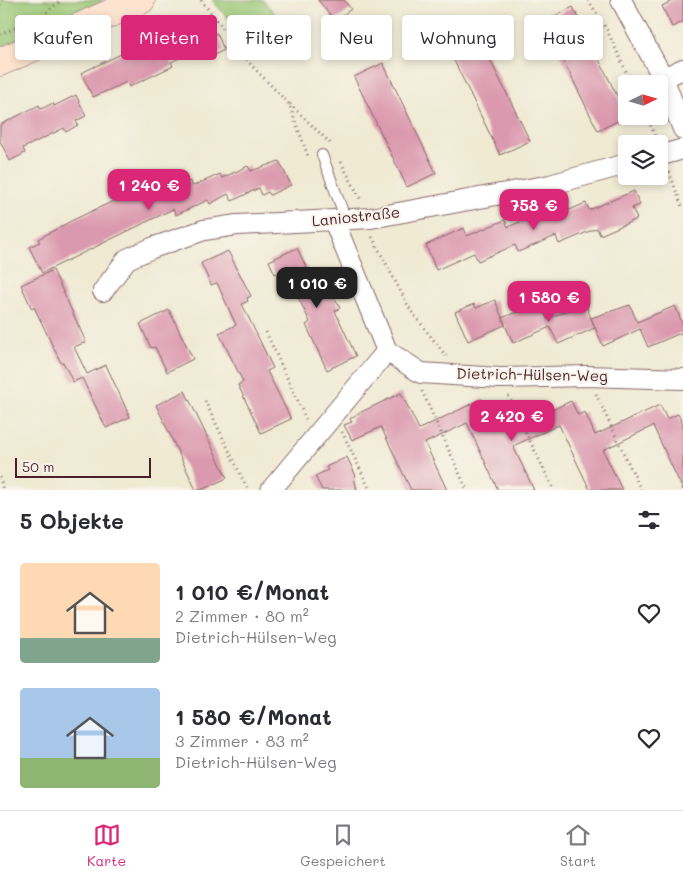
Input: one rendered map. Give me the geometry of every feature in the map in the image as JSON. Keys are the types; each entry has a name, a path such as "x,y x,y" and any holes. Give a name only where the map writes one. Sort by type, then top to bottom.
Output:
{"street":[{"path":"0,62 141,0"},
{"path":"621,0 661,75"},
{"path":"668,76 683,69"},
{"path":"668,91 683,129"},
{"path":"668,150 683,149"},
{"name":"Laniostraße","path":"103,291 127,259 204,230 237,225 348,220 438,207 550,185 618,166"},
{"path":"271,490 387,351 348,220"},
{"name":"Dietrich-Hülsen-Weg","path":"387,351 421,373 500,378 587,376 683,379"}],"lane":[{"path":"322,155 348,220"}],"path":[{"path":"0,5 2,0"},
{"path":"0,34 40,19 61,0"},
{"path":"201,0 252,66 290,104 308,158"},
{"path":"588,0 606,28 628,75"},
{"path":"668,171 683,209"},
{"path":"348,220 411,311 446,356 453,357"},
{"path":"266,332 309,426 318,435"},
{"path":"421,373 422,395 466,490"},
{"path":"587,376 641,490"},
{"path":"500,378 554,490"},
{"path":"205,401 248,490"},
{"path":"334,416 370,490"},
{"path":"0,477 3,490"}],"green space":[{"path":"0,0 104,0 71,15 15,15 15,40 0,47"},
{"path":"212,0 263,0 276,15 227,15 227,17"}],"building":[{"path":"318,0 344,0 351,9 343,15 330,15"},
{"path":"674,0 683,0 683,22 672,27 662,6"},
{"path":"573,7 577,15 556,15"},
{"path":"217,33 224,50 217,54"},
{"path":"121,54 121,60 175,60 171,62 173,66 129,87 127,82 93,97 81,73"},
{"path":"454,60 490,60 530,141 500,155"},
{"path":"563,60 599,60 618,98 618,121 598,131"},
{"path":"383,63 436,173 407,187 354,77"},
{"path":"76,95 86,116 76,121 78,125 66,132 64,128 23,148 25,153 10,161 0,141 0,125 39,105 41,109 53,103 54,106"},
{"path":"279,161 291,185 270,195 268,192 262,195 259,188 232,201 228,194 210,204 208,200 176,215 173,209 42,273 29,247 40,242 38,239 71,221 160,179 167,192 190,181 193,186 220,174 222,178 248,166 251,171"},
{"path":"634,191 640,205 632,208 637,219 600,235 597,228 559,244 556,236 518,252 515,245 478,261 474,253 436,270 426,245 464,228 467,236 505,220 508,227 545,211 548,219 586,203 589,210"},
{"path":"297,248 310,275 321,270 340,308 335,311 356,356 327,370 306,325 310,322 285,270 275,274 269,261"},
{"path":"228,251 251,296 247,298 248,301 242,304 273,368 267,371 291,419 261,433 238,385 243,382 219,333 236,325 217,283 211,285 201,263"},
{"path":"53,270 86,342 74,347 87,374 106,365 130,417 106,428 82,378 73,382 63,362 61,363 34,307 32,309 21,285"},
{"path":"495,300 505,325 468,341 455,312 474,304 476,308"},
{"path":"540,302 547,319 585,303 595,328 558,344 550,327 513,343 502,318"},
{"path":"630,305 637,322 675,306 683,325 683,332 648,347 640,329 603,346 591,318"},
{"path":"169,310 193,359 167,372 155,347 151,348 140,324"},
{"path":"185,391 227,478 201,490 196,490 156,405"},
{"path":"401,393 419,429 482,399 489,413 496,409 506,431 571,401 578,415 585,412 595,435 660,405 667,419 678,414 683,424 683,490 653,426 603,450 622,490 590,490 559,425 513,446 534,490 498,490 467,423 425,443 447,490 411,490 381,427 352,440 344,425 352,422 350,419 357,414"},
{"path":"347,457 356,476 354,477 357,490 322,490 315,476 328,470 326,467"}]}
